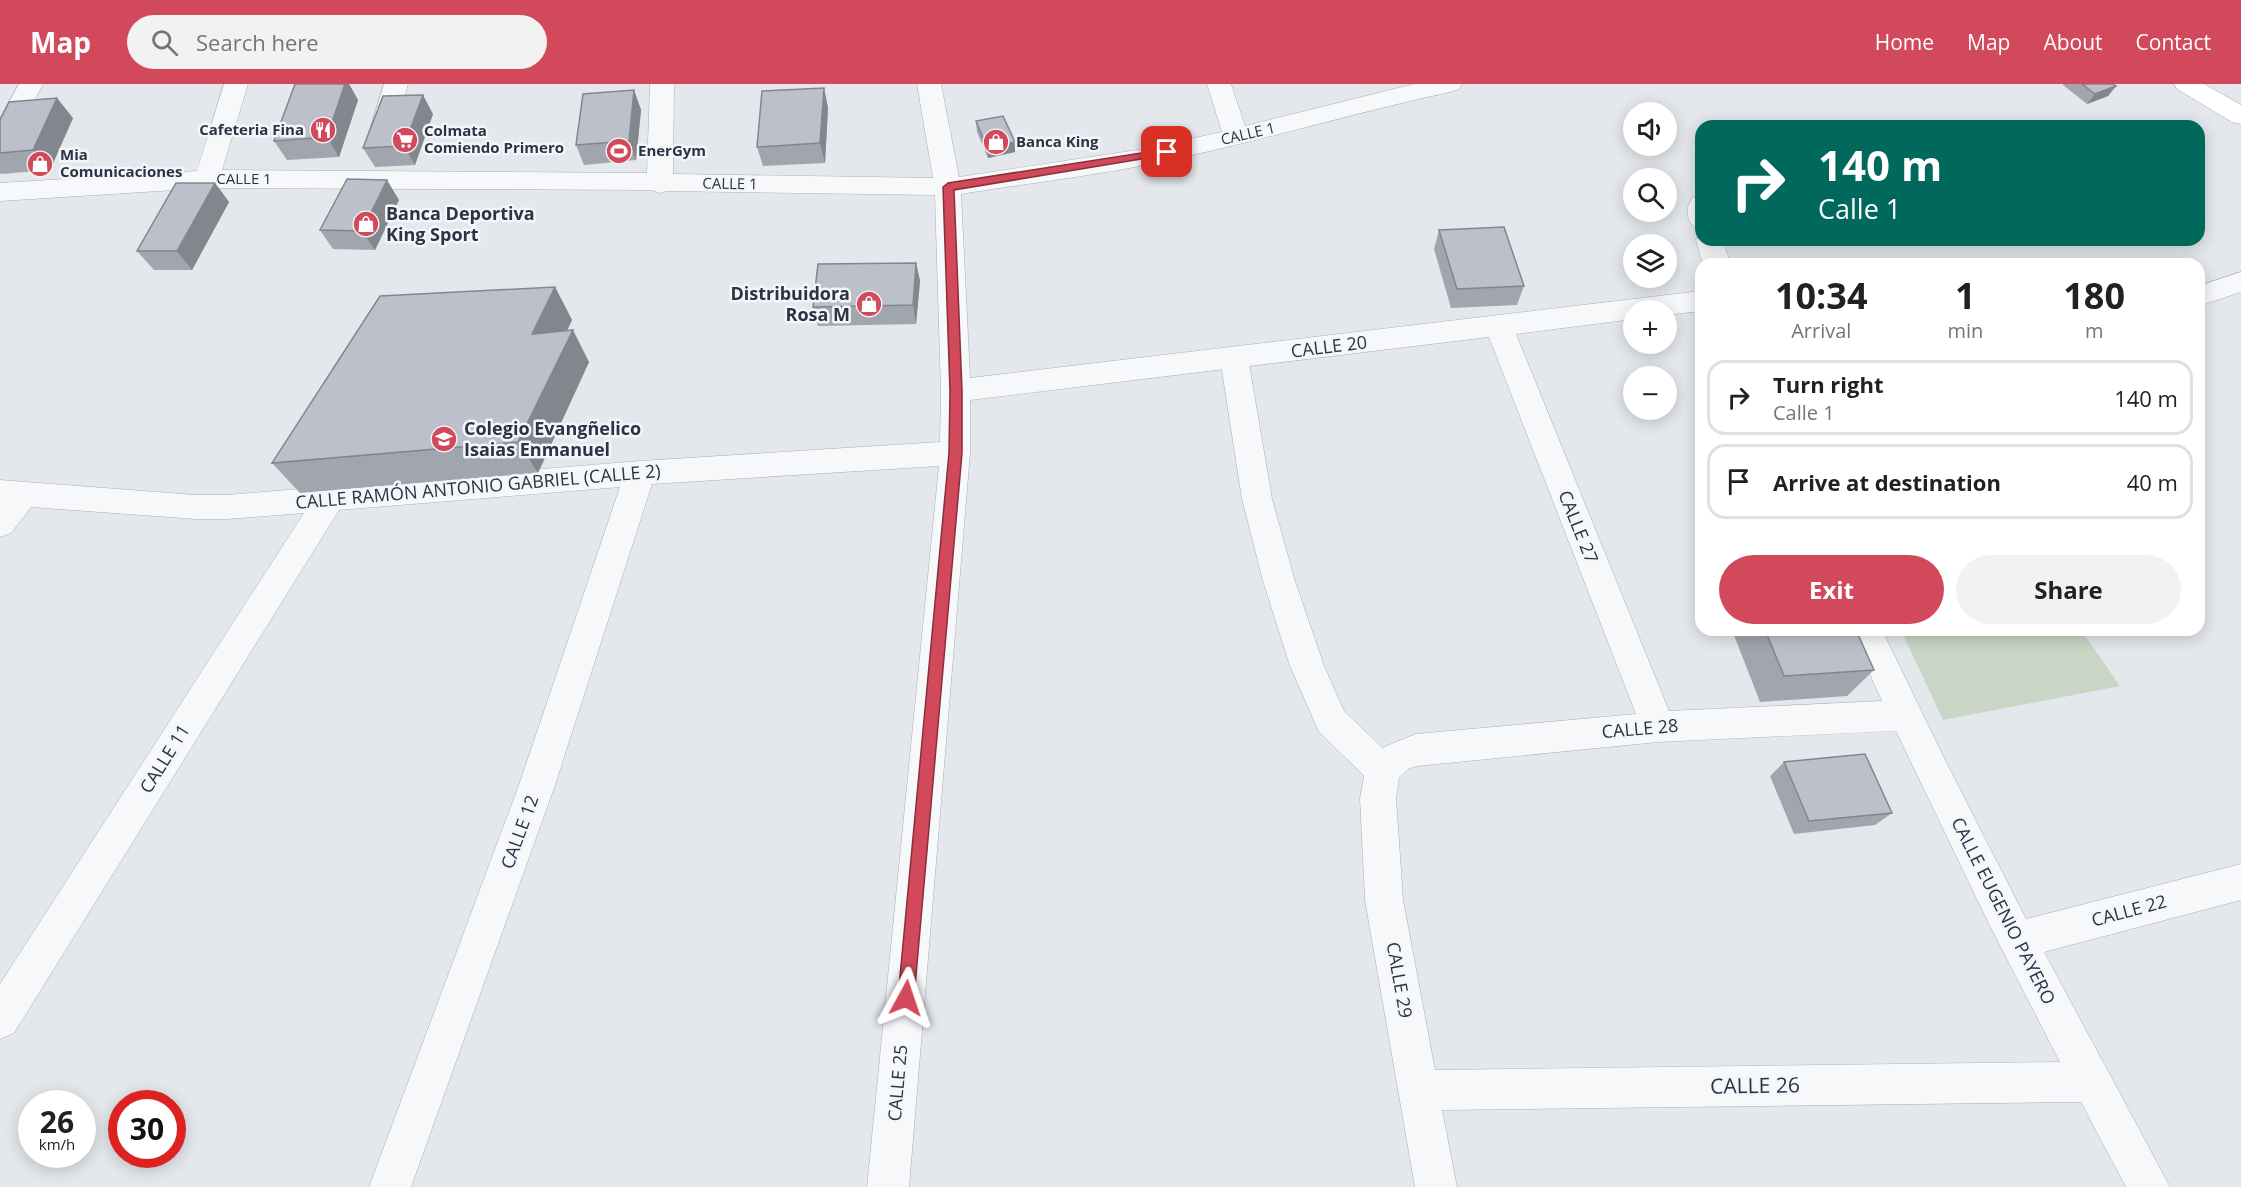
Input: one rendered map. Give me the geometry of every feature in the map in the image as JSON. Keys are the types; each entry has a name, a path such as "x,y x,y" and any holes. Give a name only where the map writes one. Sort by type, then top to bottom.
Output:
{"main road":[{"path":"2186,84 2241,116"}],"street":[{"path":"0,143 31,84"},
{"path":"207,179 236,84"},
{"path":"369,179 396,84"},
{"path":"660,184 662,84"},
{"name":"CALLE 25","path":"888,1187 955,453 956,391 948,187 929,84"},
{"path":"1219,84 1236,137"},
{"name":"CALLE 1","path":"0,192 207,179 948,187 1144,157 1236,137 1387,91 1450,84"},
{"path":"2205,294 2241,282"},
{"name":"CALLE 20","path":"956,391 1695,302"},
{"name":"CALLE 27","path":"1499,327 1658,727"},
{"path":"1234,358 1257,499 1279,581 1307,666 1331,721 1383,771"},
{"name":"CALLE RAMÓN ANTONIO GABRIEL (CALLE 2)","path":"12,493 196,507 227,507 640,473 955,453"},
{"name":"CALLE 12","path":"390,1187 537,785 640,473"},
{"path":"0,524 12,493"},
{"name":"CALLE 11","path":"0,1019 330,498"},
{"name":"CALLE EUGENIO PAYERO","path":"1869,636 1905,715 2017,940 2150,1187"},
{"name":"CALLE 28","path":"1383,771 1396,758 1416,750 1658,727 1905,715"},
{"name":"CALLE 29","path":"1383,771 1378,798 1384,900 1436,1187"},
{"name":"CALLE 22","path":"2017,940 2241,882"},
{"name":"CALLE 26","path":"1418,1090 2092,1082"}],"green space":[{"path":"1904,636 2085,636 2120,686 1943,720"}],"building":[{"path":"295,84 345,84 327,137 274,141"},
{"path":"2082,84 2113,84 2116,86 2095,94"},
{"path":"824,88 820,143 757,147 762,91"},
{"path":"634,90 629,141 576,145 583,94"},
{"path":"423,95 404,146 363,148 383,96"},
{"path":"57,98 33,150 0,153 0,120 9,102"},
{"path":"1003,116 1015,142 987,148 976,121"},
{"path":"347,179 387,180 362,231 320,230"},
{"path":"176,183 215,183 177,251 137,251"},
{"path":"1504,227 1524,286 1457,289 1439,230"},
{"path":"916,263 913,305 813,307 818,264"},
{"name":"Colegio Evangñelico Isaias Enmanuel","path":"555,287 532,334 573,330 518,442 272,463 380,296"},
{"path":"1767,636 1859,636 1874,670 1784,676"},
{"path":"1865,754 1892,813 1809,821 1784,762"}],"place":[{"name":"Cafeteria Fina","path":"323,130"},
{"name":"Colmata Comiendo Primero","path":"405,140"},
{"name":"Banca King","path":"996,142"},
{"name":"EnerGym","path":"619,151"},
{"name":"Mia Comunicaciones","path":"40,164"},
{"name":"Banca Deportiva King Sport","path":"366,224"},
{"name":"Distribuidora Rosa M","path":"869,304"},
{"name":"Colegio Evangñelico Isaias Enmanuel","path":"444,439"}],"route":[{"path":"906,998 955,453 956,391 948,187 1167,152"}]}
